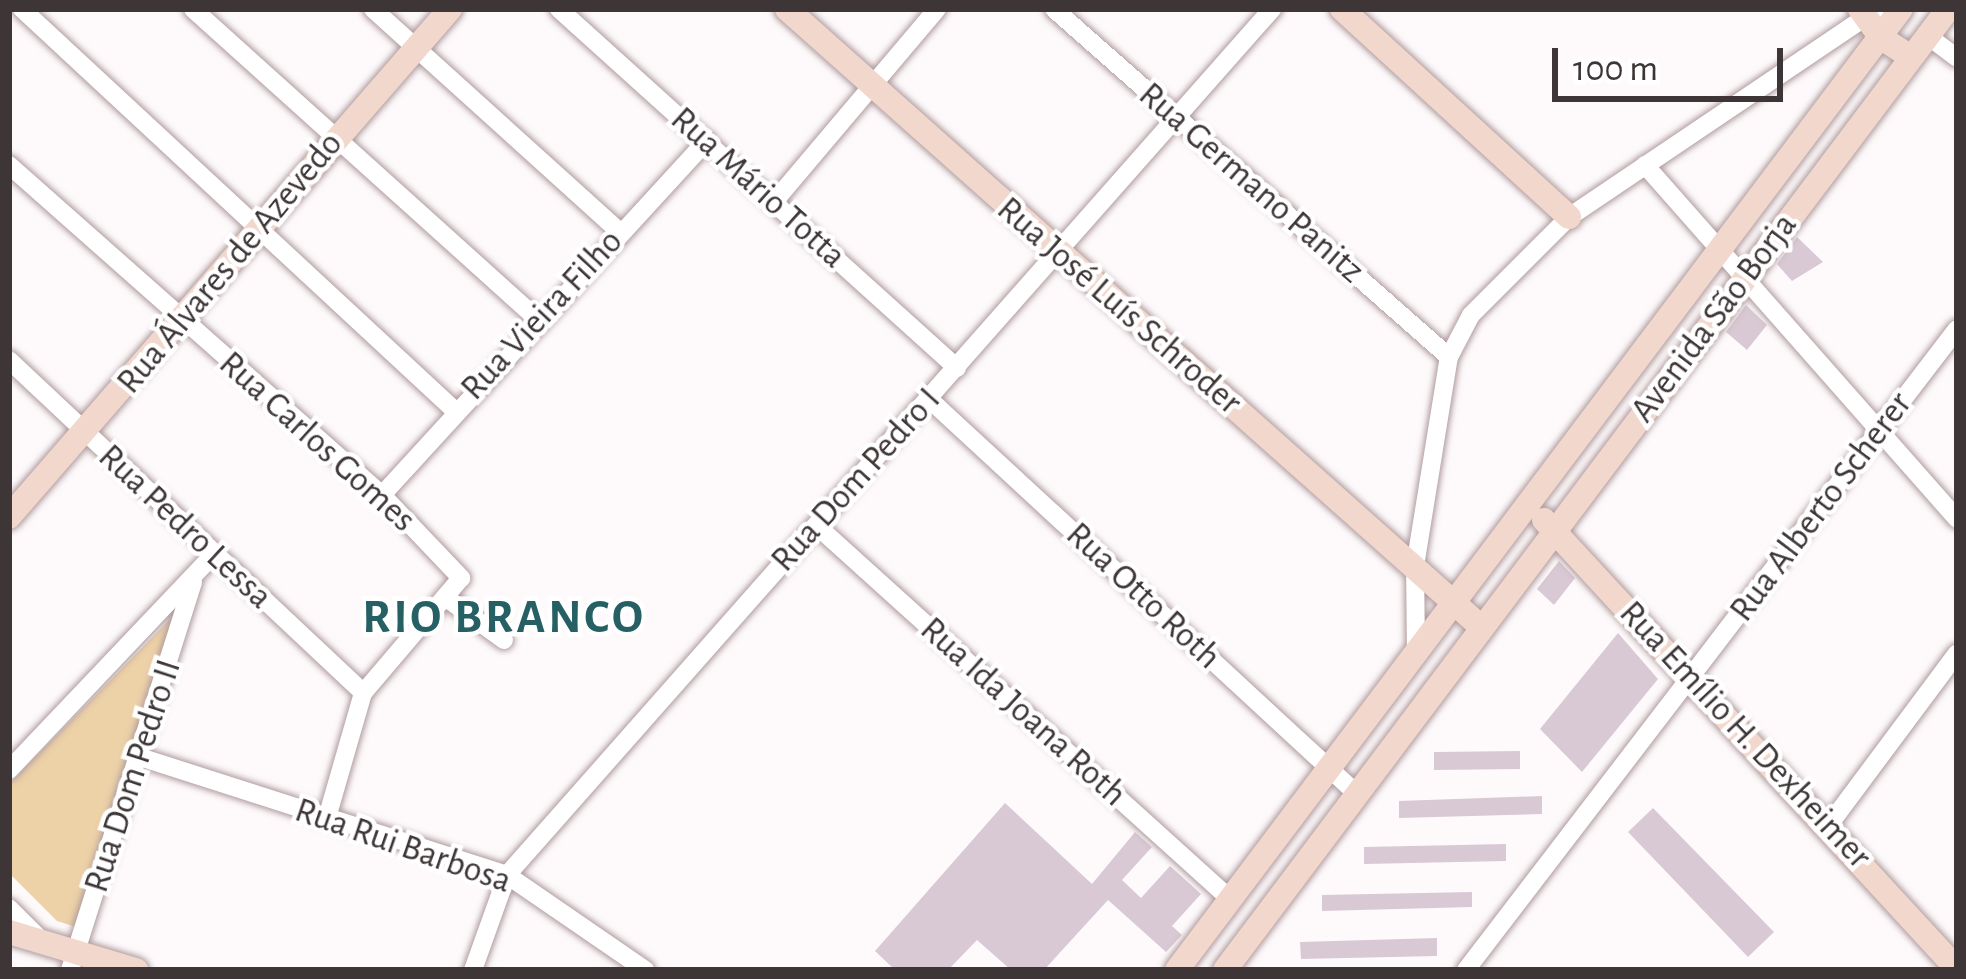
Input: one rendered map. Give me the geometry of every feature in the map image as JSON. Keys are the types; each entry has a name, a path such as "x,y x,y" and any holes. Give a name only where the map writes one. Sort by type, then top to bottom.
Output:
{"street":[{"path":"22,9 454,409"},
{"path":"193,9 537,319"},
{"path":"373,9 620,232"},
{"name":"Rua Álvares de Azevedo","path":"9,517 86,435 180,319 450,9"},
{"name":"Rua Mário Totta","path":"559,9 957,368"},
{"name":"Rua José Luís Schroder","path":"787,9 1415,566 1451,604"},
{"path":"773,203 937,9"},
{"name":"Rua Germano Panitz","path":"1054,9 1449,358"},
{"name":"Rua Dom Pedro I","path":"473,970 507,875 928,398 1061,256 1272,9"},
{"path":"1342,9 1569,217"},
{"name":"Avenida São Borja","path":"1225,970 1553,528 1948,9"},
{"path":"1880,16 1928,36 1957,58"},
{"path":"1880,16 1911,57"},
{"path":"1416,656 1415,566 1449,358 1471,315 1569,217 1880,16"},
{"name":"Avenida São Borja","path":"1178,970 1720,251 1880,16"},
{"name":"Rua Vieira Filho","path":"382,494 454,409 707,140"},
{"name":"Rua Carlos Gomes","path":"9,165 382,494 461,578 445,597"},
{"path":"1645,166 1875,434 1957,519"},
{"name":"Rua Alberto Scherer","path":"1466,970 1957,329"},
{"name":"Rua Pedro Lessa","path":"9,360 363,693"},
{"name":"Rua Otto Roth","path":"928,398 1357,794"},
{"name":"Rua Emílio H. Dexheimer","path":"1528,506 1829,825 1957,969"},
{"name":"Rua Ida Joana Roth","path":"816,525 1230,898"},
{"path":"9,770 193,582 215,553"},
{"name":"Rua Dom Pedro II","path":"73,960 143,758 193,582"},
{"path":"327,818 363,693 445,597 504,640"},
{"path":"1451,604 1481,627"},
{"path":"1829,825 1957,653"},
{"name":"Rua Rui Barbosa","path":"143,758 507,875 645,970"},
{"path":"9,908 45,944"},
{"path":"9,932 73,960 136,970"}],"shaded area":[{"path":"179,610 76,927 57,921 9,873 9,784"}],"building":[{"path":"1797,237 1823,262 1792,281 1777,264"},
{"path":"1746,305 1767,325 1747,350 1726,332"},
{"path":"1559,561 1575,578 1554,605 1537,589"},
{"path":"1618,633 1658,679 1582,772 1540,729"},
{"path":"1520,751 1520,769 1434,770 1434,752"},
{"path":"1542,796 1542,814 1399,818 1399,801"},
{"path":"1005,803 1092,884 1135,832 1152,847 1122,880 1141,898 1170,866 1201,894 1172,926 1182,935 1166,952 1108,900 1044,970 1011,970 977,940 948,970 895,970 875,951"},
{"path":"1653,808 1774,932 1748,957 1628,832"},
{"path":"1506,844 1506,861 1364,864 1364,847"},
{"path":"1472,892 1472,907 1322,911 1322,895"},
{"path":"1437,938 1437,956 1301,959 1300,942"}],"district":[{"name":"RIO BRANCO","path":"504,619"}]}
